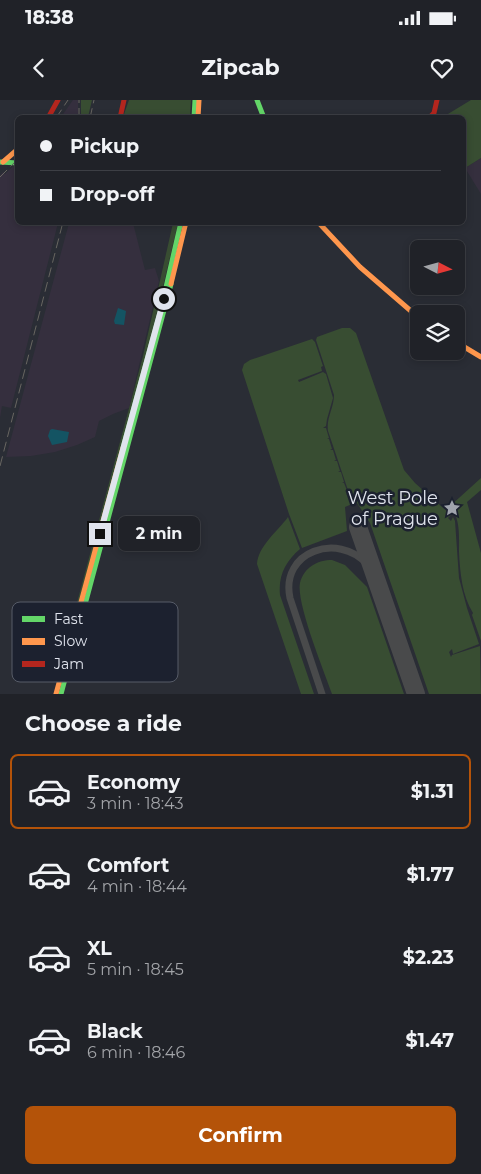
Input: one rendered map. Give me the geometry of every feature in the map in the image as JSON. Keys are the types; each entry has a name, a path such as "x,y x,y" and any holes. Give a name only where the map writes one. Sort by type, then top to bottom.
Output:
{"main road":[{"path":"50,115 58,100"},
{"path":"121,115 124,100"},
{"path":"194,100 194,115"},
{"path":"198,115 199,100"},
{"path":"257,100 263,115"},
{"path":"432,115 437,100"},
{"path":"2,162 15,151"},
{"path":"2,162 15,163"},
{"path":"81,602 161,309 181,225"},
{"path":"86,602 165,310 185,225"},
{"path":"321,225 354,261 410,310"},
{"path":"465,347 481,357"}],"shaded area":[{"path":"73,100 78,100 78,115 62,115"},
{"path":"481,158 481,194 466,170 466,167"},
{"path":"15,165 15,225 57,225 11,408 2,406 0,418 0,175 3,172 5,174"},
{"path":"68,225 134,225 145,270 155,268 159,281 129,408 99,421 95,437 77,445 55,452 31,456 6,457"}],"green space":[{"path":"81,100 92,100 88,115 81,115"},
{"path":"129,100 191,100 190,115 124,115"},
{"path":"471,100 481,100 481,158 466,167 466,115 446,115"},
{"path":"173,225 178,225 148,350 77,602 143,356"},
{"path":"342,328 350,328 356,333 404,470 415,483 451,515 448,518 451,521 453,517 455,521 459,578 479,644 453,654 452,649 449,652 451,657 452,655 480,646 481,694 429,694 370,523 357,503 353,505 328,431 334,395 316,340 317,337"},
{"path":"312,339 315,342 323,366 321,367 322,371 298,380 299,382 323,372 326,374 333,398 326,426 323,428 326,428 329,438 327,439 329,439 332,449 330,450 333,450 336,460 334,461 337,461 340,471 338,472 341,472 344,482 342,483 344,483 348,493 346,495 348,494 352,504 345,507 347,531 302,548 242,370 244,364 250,360"},
{"path":"481,478 481,490 467,502 481,553 481,641 462,584 458,528 455,514 457,509 453,506 449,507"},
{"path":"288,517 300,549 284,569 280,581 280,595 314,694 301,694 257,564 261,551"},
{"path":"332,560 345,565 367,587 404,694 332,694 306,621 302,606 300,583 302,577 312,566 322,561"}],"water":[{"path":"118,308 126,311 124,325 115,324 114,321"},
{"path":"52,429 69,432 67,442 52,445 48,436"}],"taxiway":[{"path":"322,694 290,598 289,582 294,568 302,558 314,551 327,548 341,549 355,554 367,564 373,573 384,603"}],"runway":[{"path":"358,527 416,694"}],"railway":[{"path":"58,115 68,100"},
{"path":"79,100 79,115"},
{"path":"91,115 94,100"},
{"path":"0,177 15,162"},
{"path":"0,466 62,225"}],"traffic: fast":[{"path":"194,115 195,100"},
{"path":"257,100 263,115"},
{"path":"0,162 15,163"},
{"path":"123,448 161,309 180,225"},
{"path":"86,602 171,284"},
{"path":"61,694 64,682"}],"traffic: slow":[{"path":"198,115 199,100"},
{"path":"3,162 15,152"},
{"path":"171,284 185,225"},
{"path":"321,225 360,267 410,310"},
{"path":"465,347 481,357"},
{"path":"81,602 123,448"},
{"path":"56,694 59,682"}],"traffic: jam":[{"path":"50,115 58,100"},
{"path":"121,115 124,100"},
{"path":"432,115 437,100"}],"place":[{"name":"West Pole of Prague","path":"452,508"}],"route":[{"path":"100,534 164,299"}]}
